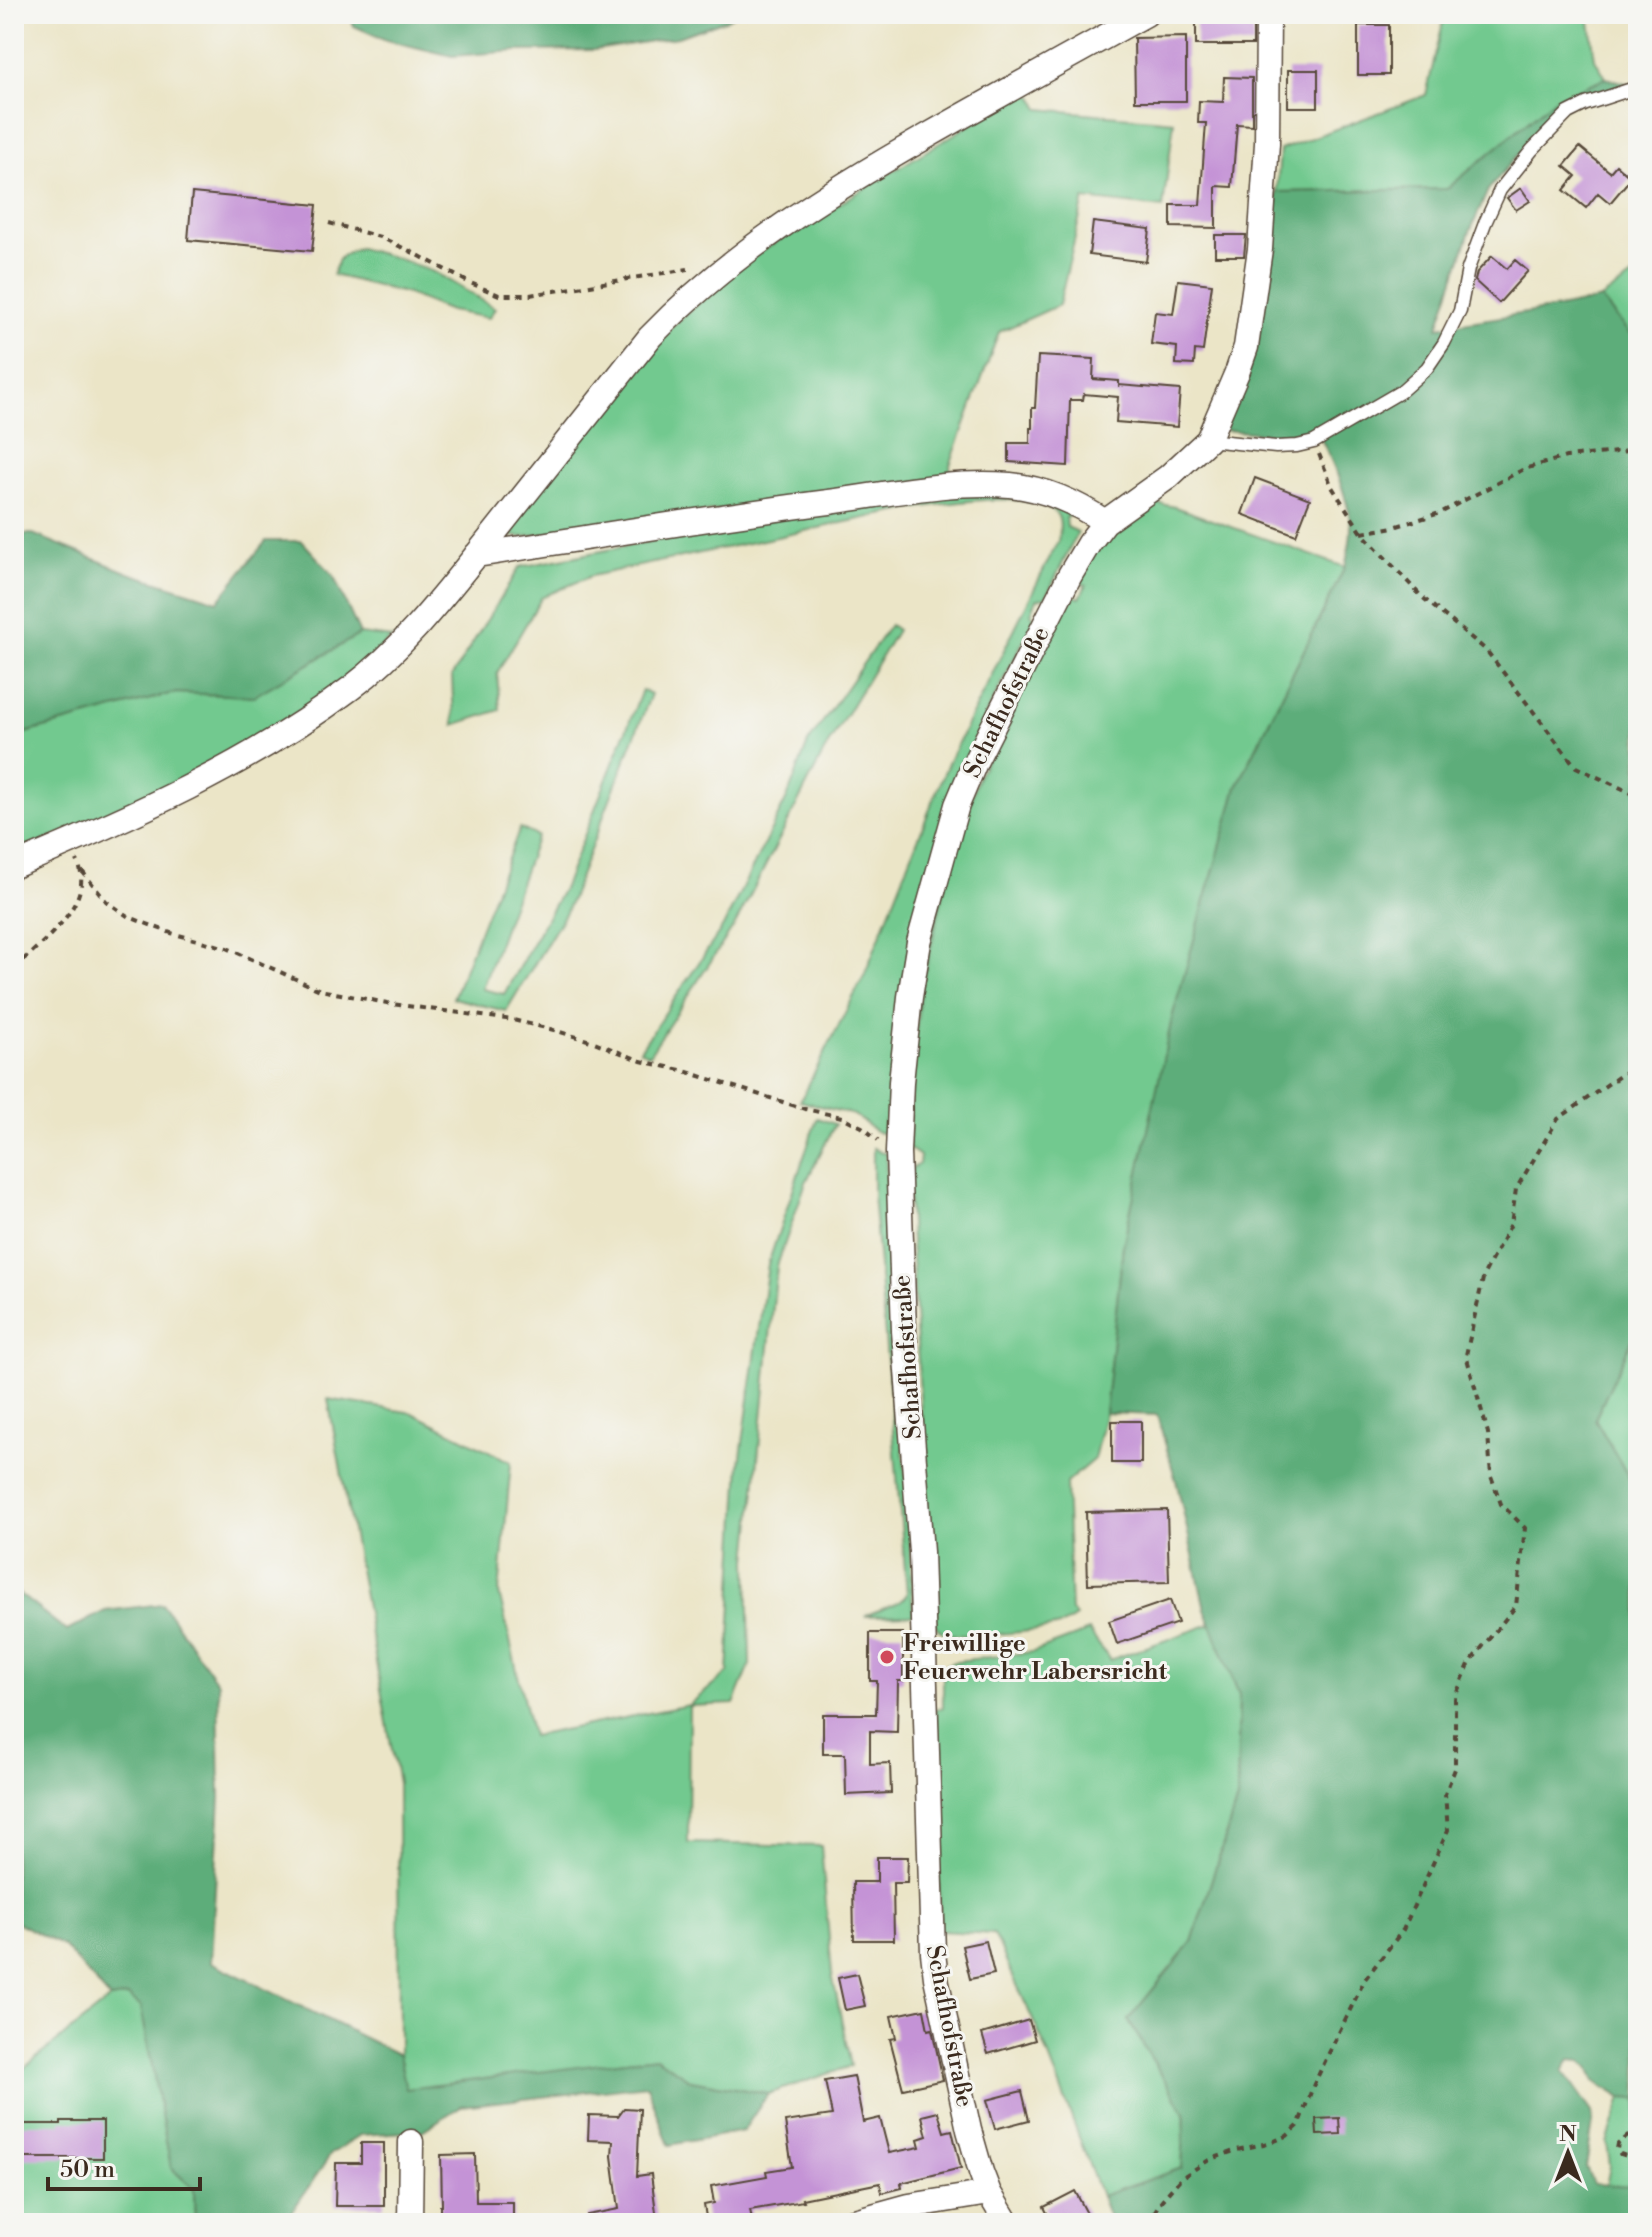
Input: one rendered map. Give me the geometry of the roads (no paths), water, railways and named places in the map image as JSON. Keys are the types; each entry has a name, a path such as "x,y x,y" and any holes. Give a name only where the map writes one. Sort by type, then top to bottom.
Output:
{"street":[{"path":"14,866 162,801 240,762 342,695 397,647 437,602 650,337 727,265 854,178 1146,14"},
{"path":"1208,440 1246,347 1253,306 1265,195 1268,14"},
{"name":"Schafhofstraße","path":"1007,2223 989,2193 969,2130 933,1953 921,1552 904,1331 898,1152 901,1082 917,955 957,805 976,760 1049,612 1089,543 1105,522 1168,477 1208,440"},
{"path":"476,555 954,485 1011,485 1056,494 1105,522"},
{"path":"410,2223 411,2142"},
{"path":"847,2223 909,2206 989,2193"}],"lane":[{"path":"1208,440 1276,447 1314,442 1400,392 1427,368 1460,311 1468,269 1500,190 1532,150 1568,113 1638,87"}],"place":[{"name":"Freiwillige Feuerwehr Labersricht","path":"887,1657"}]}
